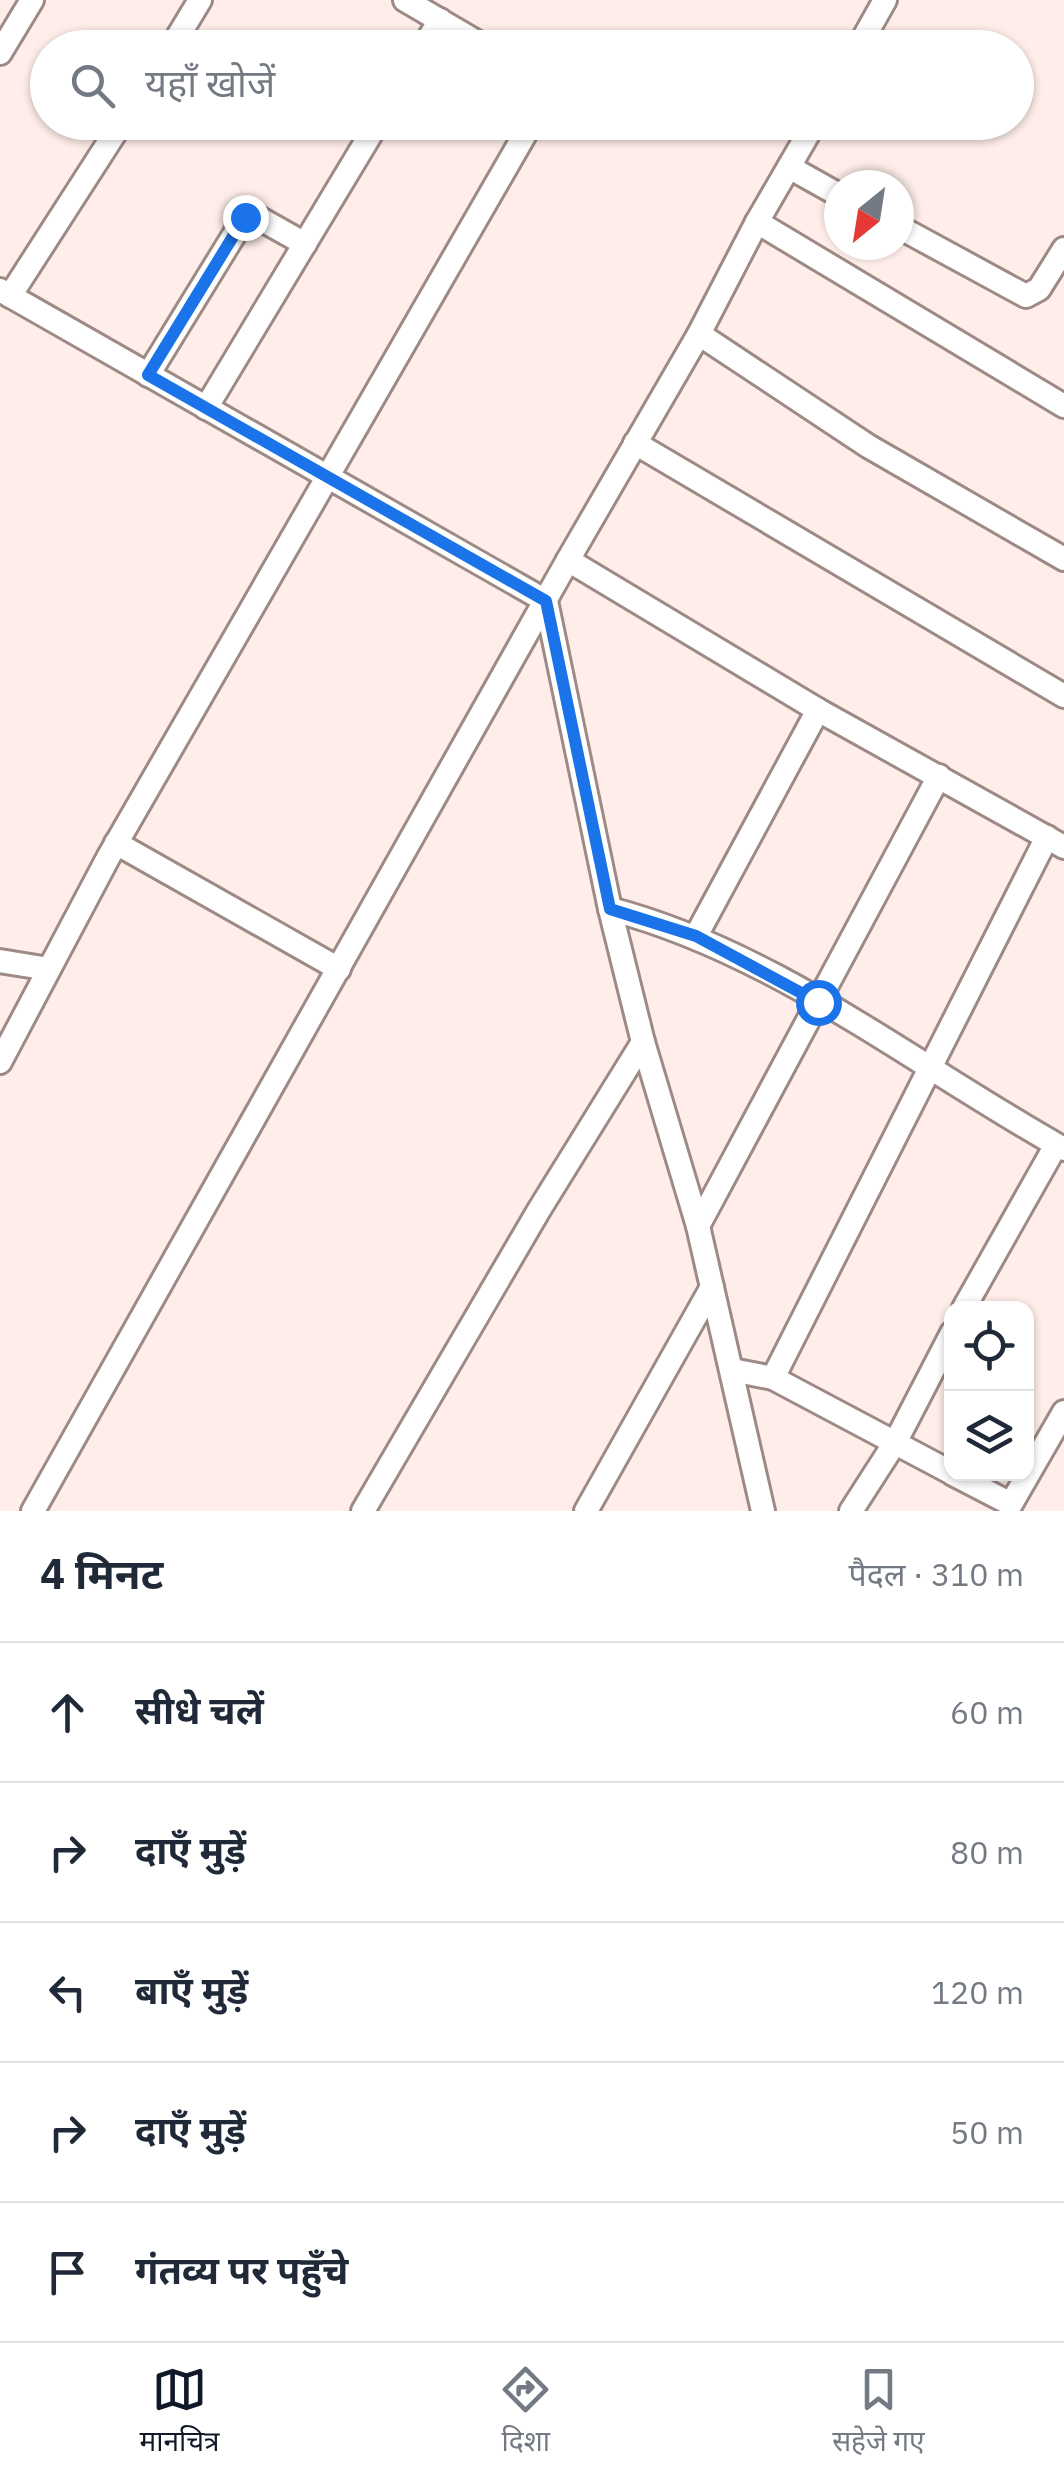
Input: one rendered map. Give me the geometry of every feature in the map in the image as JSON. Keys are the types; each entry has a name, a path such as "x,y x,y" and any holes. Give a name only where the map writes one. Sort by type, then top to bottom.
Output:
{"street":[{"path":"0,53 32,0"},
{"path":"181,30 200,0"},
{"path":"405,0 457,30"},
{"path":"868,30 885,0"},
{"path":"434,30 440,20"},
{"path":"110,140 5,293 546,601 610,909 698,1226 763,1511"},
{"path":"206,408 367,140"},
{"path":"0,1062 116,843 522,140"},
{"path":"34,1511 699,334 804,140"},
{"path":"789,167 824,187"},
{"path":"148,375 245,217 257,216 305,244"},
{"path":"758,222 1064,406"},
{"path":"914,235 1026,296 1039,289 1064,249"},
{"path":"699,334 868,446 1064,559"},
{"path":"634,443 1064,696"},
{"path":"568,560 818,710 1055,842 931,1069 773,1378"},
{"path":"696,936 818,710"},
{"path":"698,1226 939,776"},
{"path":"116,843 338,969"},
{"path":"610,909 696,936 818,1002 1060,1147 968,1301"},
{"path":"0,960 49,970"},
{"path":"364,1511 539,1210 644,1042"},
{"path":"586,1511 712,1287"},
{"path":"851,1511 896,1441 944,1348"},
{"path":"732,1370 773,1378 944,1468"},
{"path":"1034,1465 1064,1412"},
{"path":"967,1481 1012,1504 1025,1481"}],"route":[{"path":"245,217 148,375 546,601 610,909 696,936 818,1002"}]}
